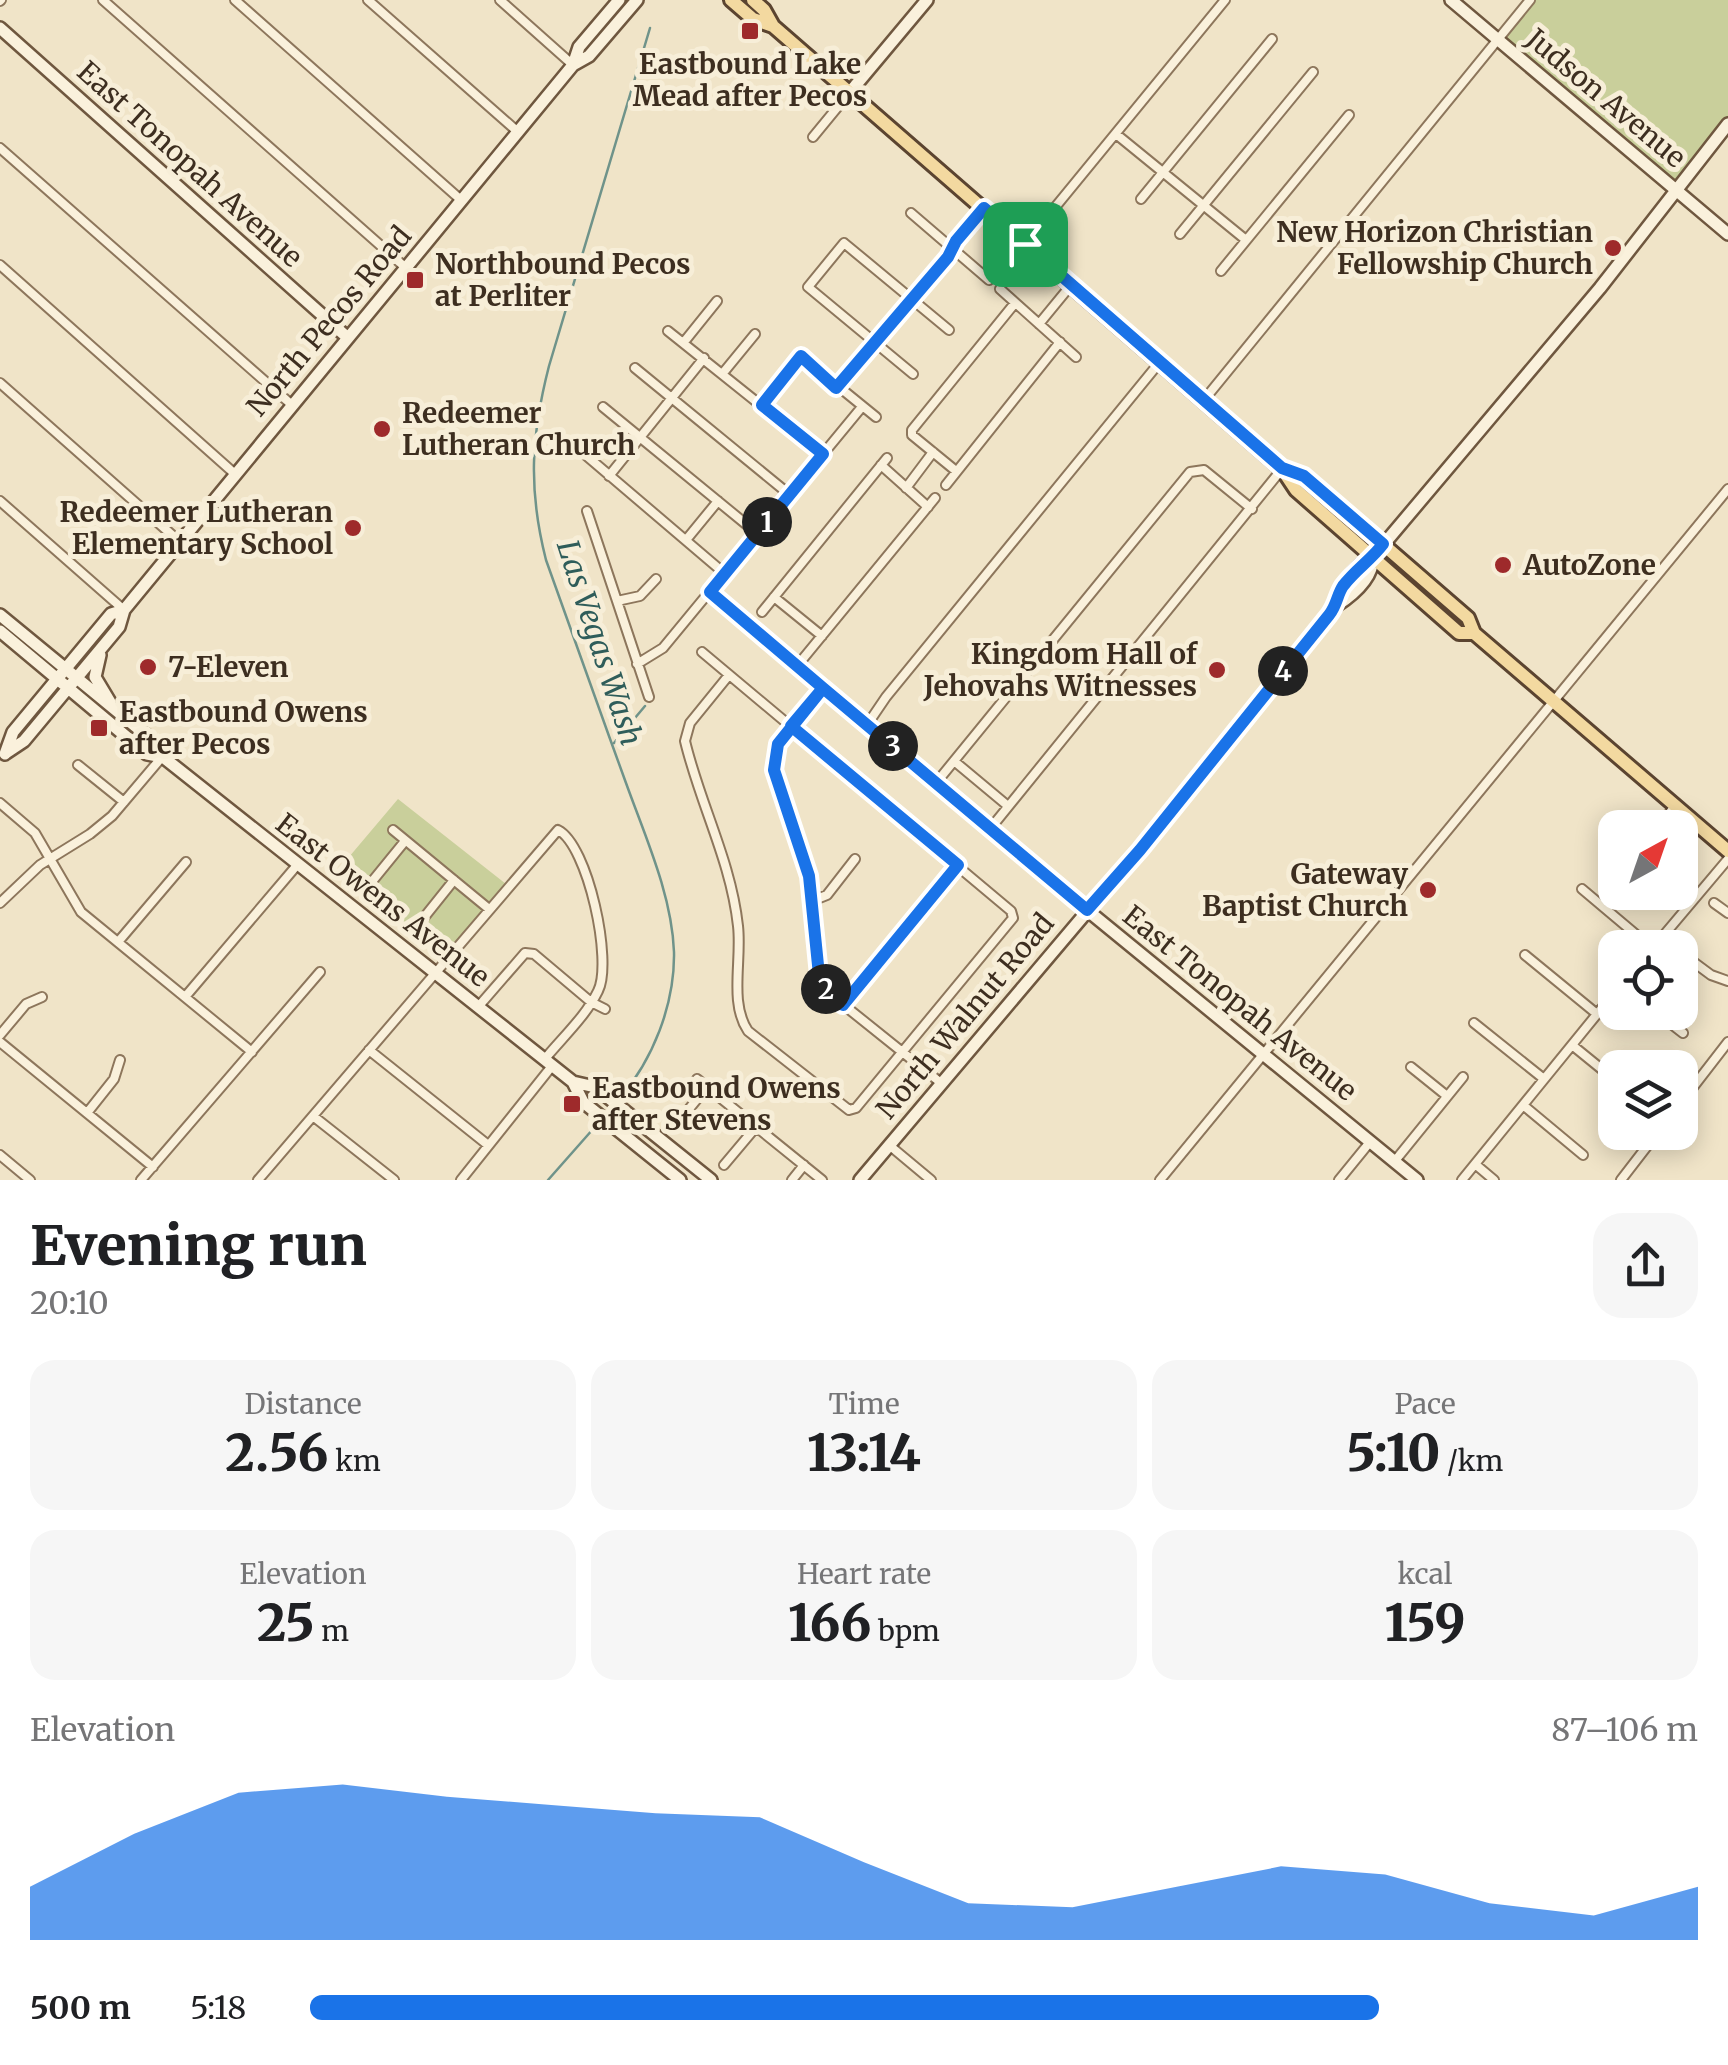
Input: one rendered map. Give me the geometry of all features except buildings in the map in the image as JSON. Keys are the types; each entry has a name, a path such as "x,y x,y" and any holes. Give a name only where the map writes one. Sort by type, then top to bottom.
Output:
{"main road":[{"path":"731,0 753,19 773,26"},
{"path":"753,0 773,26 1282,468 1296,490 1459,633 1474,633"},
{"path":"1282,468 1304,476 1468,618 1474,633 1728,851"}],"street":[{"path":"103,0 406,268"},
{"path":"236,0 462,200"},
{"path":"368,0 518,132"},
{"path":"500,0 573,65"},
{"name":"North Pecos Road","path":"2,757 13,732 106,642 122,622 124,610 573,65 579,47 618,0"},
{"name":"North Pecos Road","path":"573,65 589,56 637,0"},
{"path":"813,137 926,0"},
{"path":"1025,244 1225,0"},
{"name":"Judson Avenue","path":"1452,0 1728,234"},
{"path":"1204,400 1530,0"},
{"name":"East Tonopah Avenue","path":"0,28 348,338"},
{"path":"1141,198 1272,39"},
{"path":"1180,234 1313,72"},
{"path":"1220,271 1349,115"},
{"name":"North Walnut Road","path":"860,1180 1140,850 1336,606 1350,598 1371,573 1374,557 1383,544 1573,320 1728,124"},
{"path":"1116,134 1246,240"},
{"path":"0,148 292,406"},
{"path":"836,388 948,257 984,208"},
{"path":"911,214 989,280"},
{"path":"913,374 808,287 844,243 949,330"},
{"path":"0,265 236,474"},
{"path":"1039,324 1071,285"},
{"path":"1000,289 1076,356"},
{"path":"684,342 717,301"},
{"path":"956,472 912,435 912,430 1015,304"},
{"path":"668,331 823,454"},
{"path":"723,374 755,334"},
{"path":"946,486 1060,342"},
{"path":"762,405 801,356 876,417"},
{"path":"609,476 704,358"},
{"path":"867,725 1160,362"},
{"path":"634,368 790,495"},
{"path":"0,382 180,542"},
{"path":"603,407 758,534"},
{"path":"637,664 664,648 862,408"},
{"path":"575,446 717,567"},
{"path":"906,488 933,452"},
{"path":"762,612 884,462 928,507"},
{"path":"936,783 1196,468 1204,470 1252,509"},
{"path":"990,828 1282,468"},
{"path":"1160,1180 1728,489"},
{"path":"797,666 935,498"},
{"path":"0,501 124,610"},
{"path":"686,540 718,501"},
{"path":"588,510 649,697"},
{"path":"616,601 640,596 656,579"},
{"name":"East Tonopah Avenue","path":"710,592 1087,910 1417,1180"},
{"path":"774,597 822,636"},
{"name":"North Pecos Road","path":"65,680 110,614 124,610"},
{"name":"East Owens Avenue","path":"0,615 147,754 162,757 435,972 572,1082 583,1102 680,1180"},
{"name":"East Owens Avenue","path":"0,631 65,680 119,714 157,744 162,757"},
{"path":"106,642 95,666 95,678 119,714"},
{"path":"702,652 1007,906 1012,918 903,1053 856,1108 849,1110 748,1032 739,1018 742,953 734,891 685,741 690,723 729,675"},
{"path":"823,688 778,744 774,770 800,843 812,901 819,975 830,994 942,1083"},
{"path":"0,903 20,881 90,834 162,757"},
{"path":"954,761 1008,806"},
{"path":"78,764 124,802"},
{"path":"0,803 35,832 82,912 252,1052"},
{"path":"1673,810 1676,806"},
{"path":"393,830 489,909"},
{"path":"258,1180 558,830 572,840 593,897 602,978 591,1002 461,1180"},
{"path":"370,884 404,841"},
{"path":"812,901 827,895 855,859"},
{"path":"1668,930 1728,860"},
{"path":"118,942 186,862"},
{"path":"185,997 298,864"},
{"path":"843,1005 958,865"},
{"path":"418,925 454,880"},
{"path":"1582,889 1631,930"},
{"path":"1714,903 1728,914"},
{"path":"478,1007 525,953 534,954 591,1002 605,1009"},
{"path":"1462,1180 1597,1014 1525,954"},
{"path":"1698,965 1728,981"},
{"path":"141,1180 320,972"},
{"path":"42,997 26,1004 0,1039 153,1167"},
{"path":"1474,1022 1544,1078"},
{"path":"1679,1030 1683,1033"},
{"path":"1698,1081 1728,1042"},
{"path":"1572,1045 1598,1066"},
{"path":"368,1050 488,1145"},
{"path":"86,1113 114,1079 120,1060"},
{"path":"1412,1067 1447,1096"},
{"path":"1394,1162 1463,1077"},
{"path":"697,1078 822,1180"},
{"name":"East Owens Avenue","path":"572,1082 595,1087 712,1180"},
{"path":"675,1126 707,1086"},
{"path":"1523,1105 1584,1155"},
{"path":"313,1116 394,1180"},
{"path":"724,1165 756,1126"},
{"path":"1339,1180 1370,1142"},
{"path":"889,1146 927,1179"},
{"path":"1621,1180 1644,1150"},
{"path":"0,1155 24,1178"},
{"path":"1475,1164 1494,1180"},
{"path":"792,1180 804,1165"}],"green space":[{"path":"1530,0 1728,0 1728,124 1675,189 1497,39"},
{"path":"398,799 506,884 445,955 338,870"}],"waterway":[{"name":"Las Vegas Wash","path":"619,1099 652,1049 666,1011 673,972 672,931 656,866 546,560 536,510 534,463 538,416 549,366 650,28"},
{"path":"614,743 645,706"},
{"name":"Las Vegas Wash","path":"548,1180 601,1120"}],"place":[{"name":"Eastbound Lake Mead after Pecos","path":"750,31"},
{"name":"New Horizon Christian Fellowship Church","path":"1613,248"},
{"name":"Northbound Pecos at Perliter","path":"415,280"},
{"name":"Redeemer Lutheran Church","path":"382,429"},
{"name":"Redeemer Lutheran Elementary School","path":"353,528"},
{"name":"AutoZone","path":"1503,565"},
{"name":"7-Eleven","path":"148,667"},
{"name":"Kingdom Hall of Jehovahs Witnesses","path":"1217,670"},
{"name":"Eastbound Owens after Pecos","path":"99,728"},
{"name":"Gateway Baptist Church","path":"1428,890"},
{"name":"Eastbound Owens after Stevens","path":"572,1104"}],"route":[{"path":"1025,244 984,208 956,241 948,257 836,388 801,356 762,405 823,454 710,592 823,688 791,726 778,744 774,770 809,876 819,975 830,994 843,1005 958,865 791,726 823,688 1087,910 1329,615 1336,606 1339,590 1383,544 1304,476 1282,468 1025,244"}]}
